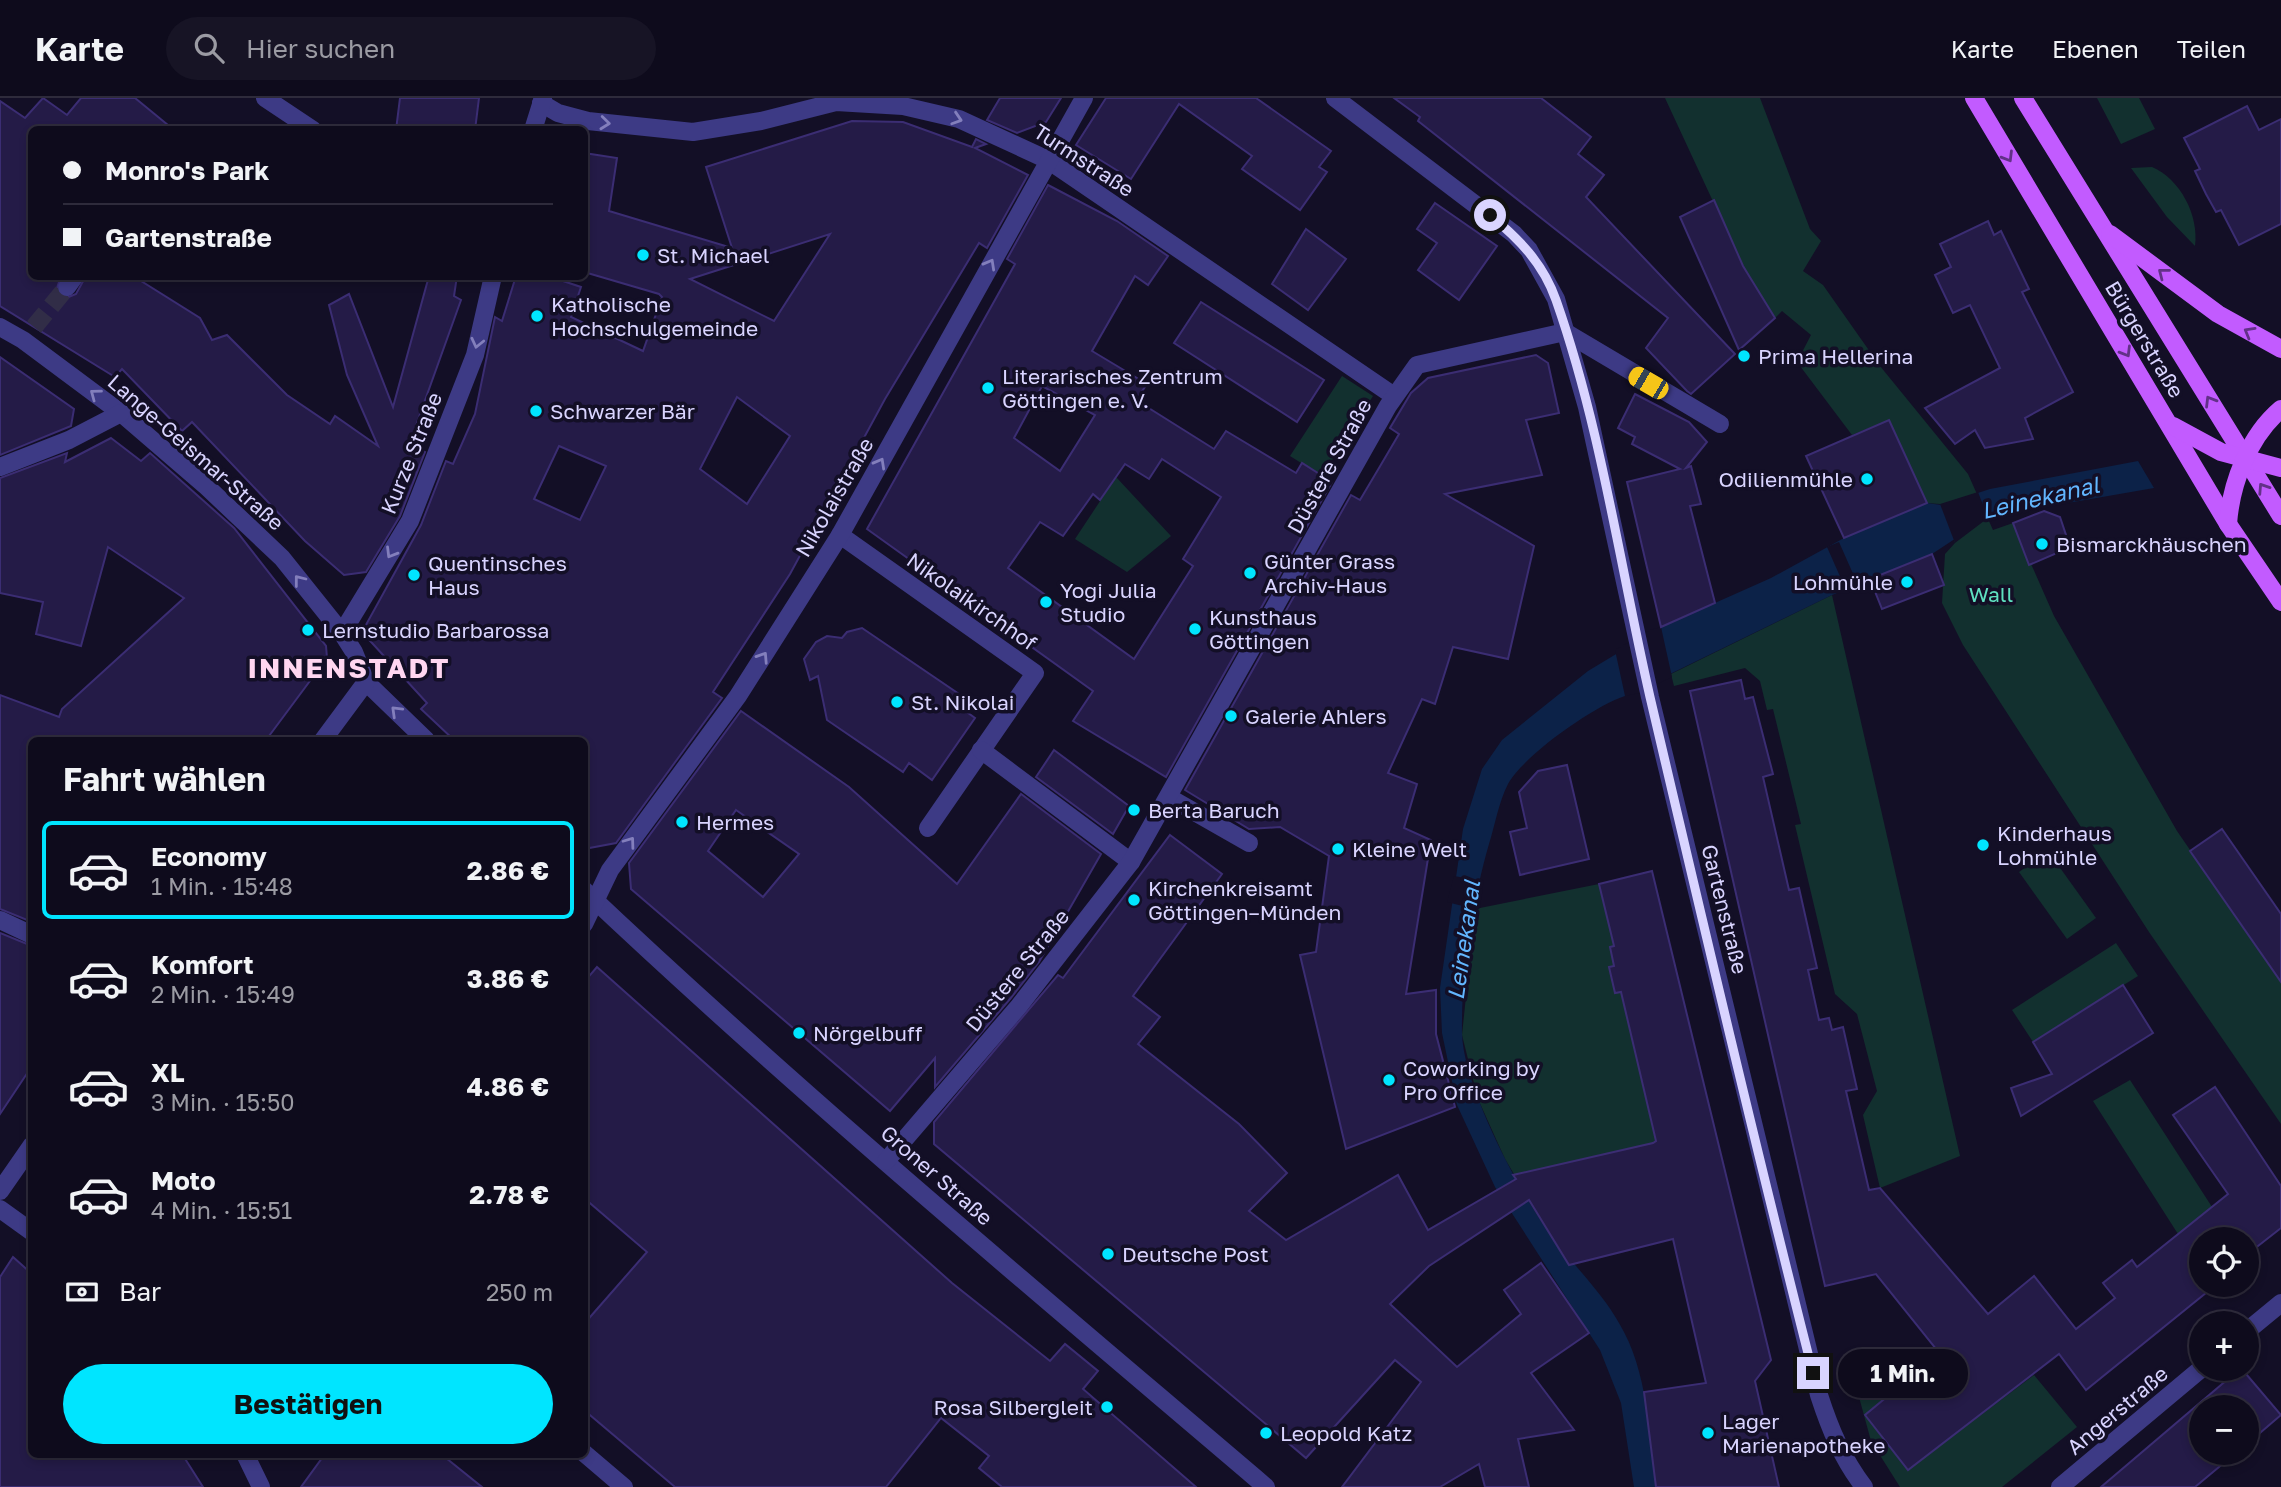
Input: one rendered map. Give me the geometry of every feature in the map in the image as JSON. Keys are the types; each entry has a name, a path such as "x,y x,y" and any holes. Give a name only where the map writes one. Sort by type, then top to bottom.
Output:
{"main road":[{"name":"Bürgerstraße","path":"1974,98 2228,524 2281,602"},
{"name":"Bürgerstraße","path":"2023,98 2281,516"},
{"path":"2104,230 2218,314 2281,349"},
{"path":"2228,524 2230,500 2245,460 2267,424 2281,409"},
{"path":"2170,425 2199,442 2245,460 2281,468"}],"street":[{"path":"265,98 307,126"},
{"name":"Nikolaistraße","path":"590,895 738,696 841,535 1084,98"},
{"name":"Gartenstraße","path":"1335,98 1490,215 1529,250 1556,299 1587,407 1649,691 1819,1395 1832,1435 1847,1465 1864,1487"},
{"path":"534,126 542,100"},
{"name":"Turmstraße","path":"542,100 558,113 588,121 693,132 761,121 836,102 882,103 959,119 1048,160 1394,396"},
{"name":"Kurze Straße","path":"342,634 410,521 474,355 492,280"},
{"name":"Lange-Geismar-Straße","path":"0,327 29,334 207,487 282,558 342,634"},
{"path":"1565,332 1720,424"},
{"name":"Düstere Straße","path":"886,1161 1019,1006 1131,862 1170,798 1394,396 1417,365 1565,332"},
{"path":"0,467 58,445 121,413"},
{"name":"Nikolaikirchhof","path":"841,535 1035,673 928,828"},
{"path":"342,634 354,652 366,682 423,737"},
{"path":"325,737 366,682"},
{"path":"981,750 1131,862"},
{"path":"1170,798 1249,843"},
{"name":"Groner Straße","path":"590,895 632,937 886,1161 1266,1487"},
{"path":"0,920 28,933"},
{"path":"0,1191 28,1151"},
{"path":"0,1209 28,1229"},
{"path":"2259,1321 2281,1303"},
{"name":"Angerstraße","path":"2060,1487 2189,1379"},
{"path":"588,1456 624,1487"},
{"path":"247,1458 261,1487"}],"green space":[{"name":"Wall","path":"1665,98 1760,98 1810,229 1821,241 1803,271 1823,285 1880,366 1968,474 1993,530 2013,523 2054,616 2177,831 2281,982 2281,1124 2149,932 1963,645 1942,603 1945,554 1955,543 1940,504 1927,503 1889,420 1852,435 1797,362 1811,335 1782,311 1775,318 1743,266"},
{"path":"2097,98 2139,98 2155,129 2121,144"},
{"path":"2152,167 2171,180 2186,199 2194,222 2195,246 2167,217 2131,168"},
{"path":"1342,376 1373,396 1322,476 1290,456"},
{"path":"1116,477 1171,536 1127,572 1075,539"},
{"path":"1832,595 1960,1156 1880,1188 1863,1115 1877,1091 1857,1014 1835,994 1795,825 1801,824 1773,709 1767,710 1760,681 1745,668 1674,686 1671,674"},
{"path":"2048,851 2096,918 2067,939 2019,872"},
{"path":"1599,884 1614,946 1610,948 1614,966 1609,967 1615,993 1621,992 1656,1141 1653,1142 1657,1157 1609,1153 1526,1172 1549,1220 1542,1221 1505,1159 1478,1099 1462,1035 1475,909"},
{"path":"2116,943 2138,976 2033,1042 2012,1010"},
{"path":"2130,1080 2212,1207 2178,1234 2093,1101"},
{"path":"1877,1374 1889,1396 1865,1415 1908,1470 2034,1375 2077,1427 2002,1487 1900,1487 1871,1441 1859,1397 1869,1391 1866,1378"}],"water":[{"name":"Leinekanal","path":"2138,461 2154,488 1988,517 1932,554 1832,595 1612,701 1544,746 1516,772 1508,784 1483,865 1469,938 1462,1011 1465,1055 1482,1109 1524,1193 1551,1235 1612,1311 1629,1342 1646,1403 1656,1487 1634,1487 1621,1403 1600,1350 1495,1187 1457,1105 1442,1033 1440,988 1463,829 1482,769 1502,740 1588,671 1661,627 1771,578 1844,538 1927,503 1941,505 1990,489"}],"pier":[{"name":"Wall","path":"1978,492 1988,518 1955,543 1940,504"},
{"path":"1839,542 1858,585 1846,590 1827,547"},
{"path":"1661,627 1672,677 1639,693 1625,696 1615,650 1650,630"},
{"path":"1454,876 1483,881 1478,910 1447,902"}],"building":[{"path":"43,98 67,115 81,98 135,98 169,126 28,126 28,280 60,280 56,291 66,298 76,294 84,280 139,280 200,318 212,340 227,335 287,395 330,424 335,416 378,446 347,375 329,305 349,294 393,407 428,280 456,280 454,296 461,300 409,445 425,452 400,516 366,572 344,575 305,541 192,422 182,431 122,369 115,377 0,306 0,101 25,118"},
{"path":"400,98 479,98 476,126 396,126"},
{"path":"1000,98 1061,98 1046,122 1017,133 987,120"},
{"path":"1106,98 1256,98 1331,151 1319,167 1327,172 1300,210 1242,169 1252,156 1179,104 1131,179 1076,145"},
{"path":"1394,98 1541,98 1591,137 1578,154 1604,175 1586,197 1735,354 1691,394 1687,391 1646,348 1668,318 1418,121 1420,117"},
{"path":"2247,106 2259,130 2281,119 2281,224 2239,245 2221,210 2216,212 2206,194 2195,171 2200,169 2184,138"},
{"path":"852,121 903,122 972,147 976,139 986,144 975,148 1028,175 987,248 979,243 885,399 790,574 713,692 722,698 616,843 588,848 588,737 451,737 421,709 427,703 362,632 421,525 446,461 453,464 475,414 495,317 502,321 515,280 560,280 581,287 571,317 643,351 662,297 588,273 588,154 617,158 609,211 732,248 706,167","holes":["830,234 774,321 690,279","737,397 790,436 747,504 700,469","559,446 606,466 580,520 534,499"]},
{"path":"1048,185 1117,221 1168,256 1148,285 1135,276 1092,351 1147,384 1136,400 1214,449 1226,431 1296,473 1302,463 1332,482 1166,777 1073,721 1093,691 867,529 1015,264 1007,259","holes":["1042,386 1095,415 1060,471 1014,438","1162,459 1221,497 1183,559 1193,566 1134,659 1008,568 1040,522 1063,536 1093,494 1100,500 1125,464 1149,479"]},
{"path":"1714,200 1743,266 1775,318 1739,350 1680,217"},
{"path":"1435,203 1497,246 1459,300 1418,270 1437,243 1417,229"},
{"path":"1988,221 1994,235 2001,231 2029,289 2022,292 2073,392 2025,418 2033,439 1985,448 1975,430 1955,444 1925,408 2000,368 1970,305 1953,313 1935,275 1951,267 1940,244"},
{"path":"1306,229 1346,259 1308,310 1272,284"},
{"path":"1201,302 1324,380 1297,422 1174,343"},
{"path":"1536,355 1548,363 1559,413 1526,420 1542,475 1445,494 1534,546 1508,659 1453,647 1435,704 1422,699 1388,773 1417,784 1404,828 1431,840 1406,994 1436,990 1436,1034 1455,1107 1346,1149 1300,955 1316,952 1329,856 1280,827 1249,829 1185,790 1351,495 1360,500 1399,434 1390,428 1411,393 1428,378"},
{"path":"0,357 74,409 71,426 0,455"},
{"path":"1635,394 1689,422 1707,442 1686,468 1691,466 1701,504 1690,506 1715,603 1661,627 1627,482 1680,469 1632,444 1635,437 1618,428"},
{"name":"Odilienmühle","path":"1889,420 1927,503 1844,538 1806,456"},
{"path":"111,438 141,461 150,453 234,528 326,646 327,658 268,737 28,737 28,920 0,909 0,695 59,717 62,709 184,598 108,547 81,646 36,634 43,602 0,593 0,478 67,453 65,462"},
{"name":"Bismarckhäuschen","path":"2044,511 2060,517 2066,535 2057,553 2029,565 2013,523"},
{"name":"Lohmühle","path":"1932,554 1944,585 1882,609 1870,579"},
{"name":"St. Nikolai","path":"862,628 959,694 953,702 975,718 932,780 909,763 903,772 827,720 818,676 810,680 804,659 816,642 827,636 842,638 847,632"},
{"path":"1741,680 1745,699 1753,697 1773,774 1763,777 1789,890 1799,888 1817,968 1808,970 1819,1020 1829,1018 1832,1030 1843,1027 1857,1089 1846,1091 1869,1190 1880,1188 1988,1314 2034,1276 2076,1329 2115,1298 2103,1283 2132,1260 2137,1267 2228,1194 2173,1115 2215,1087 2281,1186 2281,1228 2259,1245 2259,1227 2189,1227 2189,1297 2201,1297 2086,1390 2059,1354 1908,1470 1865,1415 1900,1386 1909,1397 1949,1365 1876,1274 1825,1286 1690,691"},
{"path":"741,711 849,787 957,884 1021,794 1101,854 1039,962 1010,999 935,1087 935,1058 890,1111 631,889 629,863","holes":["736,810 799,854 763,897 708,851"]},
{"path":"1054,750 1129,806 1113,834 1036,777"},
{"path":"1567,765 1589,859 1520,875 1510,832 1527,828 1519,792 1538,771"},
{"path":"2222,829 2281,914 2281,982 2190,851"},
{"path":"1170,835 1222,874 1133,996 1160,1017 1138,1044 1239,1124 1287,1173 1249,1211 1286,1240 1398,1175 1428,1230 1516,1179 1513,1175 1656,1141 1621,992 1615,993 1609,967 1614,966 1610,947 1614,946 1599,884 1652,871 1771,1360 1755,1381 1779,1487 1656,1487 1644,1392 1706,1383 1673,1239 1569,1265 1529,1200 1429,1266 1390,1304 1457,1367 1521,1314 1504,1290 1541,1263 1589,1333 1531,1373 1574,1430 1518,1439 1529,1487 1485,1487 1479,1464 1440,1487 1342,1487 1421,1382 1395,1360 1306,1458 934,1144 934,1122 1058,975 1063,978"},
{"path":"0,933 28,944 28,1072 0,1114"},
{"path":"597,967 952,1283 1050,1361 1065,1344 1098,1371 1083,1389 1196,1487 1002,1487 979,1468 989,1456 941,1418 886,1487 675,1487 588,1413 588,1319 647,1252 588,1201 588,977"},
{"path":"2123,985 2153,1033 2021,1116 2011,1088 2052,1074 2033,1042"},
{"path":"13,1257 28,1270 28,1458 185,1458 203,1487 0,1487 0,1277"},
{"path":"2226,1381 2252,1381 2281,1415 2259,1434 2259,1395 2209,1395"},
{"path":"2189,1412 2189,1465 2221,1465 2195,1487 2101,1487"},
{"path":"322,1458 446,1458 482,1487 301,1487"}],"tunnel":[{"path":"34,327 67,287"}],"place":[{"name":"St. Michael","path":"643,255"},
{"name":"Katholische Hochschulgemeinde","path":"537,316"},
{"name":"Prima Hellerina","path":"1744,356"},
{"name":"Literarisches Zentrum Göttingen e. V.","path":"988,388"},
{"name":"Schwarzer Bär","path":"536,411"},
{"name":"Odilienmühle","path":"1867,479"},
{"name":"Bismarckhäuschen","path":"2042,544"},
{"name":"Günter Grass Archiv-Haus","path":"1250,573"},
{"name":"Quentinsches Haus","path":"414,575"},
{"name":"Lohmühle","path":"1907,582"},
{"name":"Yogi Julia Studio","path":"1046,602"},
{"name":"Kunsthaus Göttingen","path":"1195,629"},
{"name":"Lernstudio Barbarossa","path":"308,630"},
{"name":"St. Nikolai","path":"897,702"},
{"name":"Galerie Ahlers","path":"1231,716"},
{"name":"Berta Baruch","path":"1134,810"},
{"name":"Hermes","path":"682,822"},
{"name":"Kinderhaus Lohmühle","path":"1983,845"},
{"name":"Kleine Welt","path":"1338,849"},
{"name":"Kirchenkreisamt Göttingen–Münden","path":"1134,900"},
{"name":"Nörgelbuff","path":"799,1033"},
{"name":"Coworking by Pro Office","path":"1389,1080"},
{"name":"Deutsche Post","path":"1108,1254"},
{"name":"Rosa Silbergleit","path":"1107,1407"},
{"name":"Leopold Katz","path":"1266,1433"},
{"name":"Lager Marienapotheke","path":"1708,1433"}],"district":[{"name":"INNENSTADT","path":"349,667"}],"route":[{"path":"1490,215 1529,250 1544,275 1556,299 1587,407 1650,697 1813,1373"}]}
